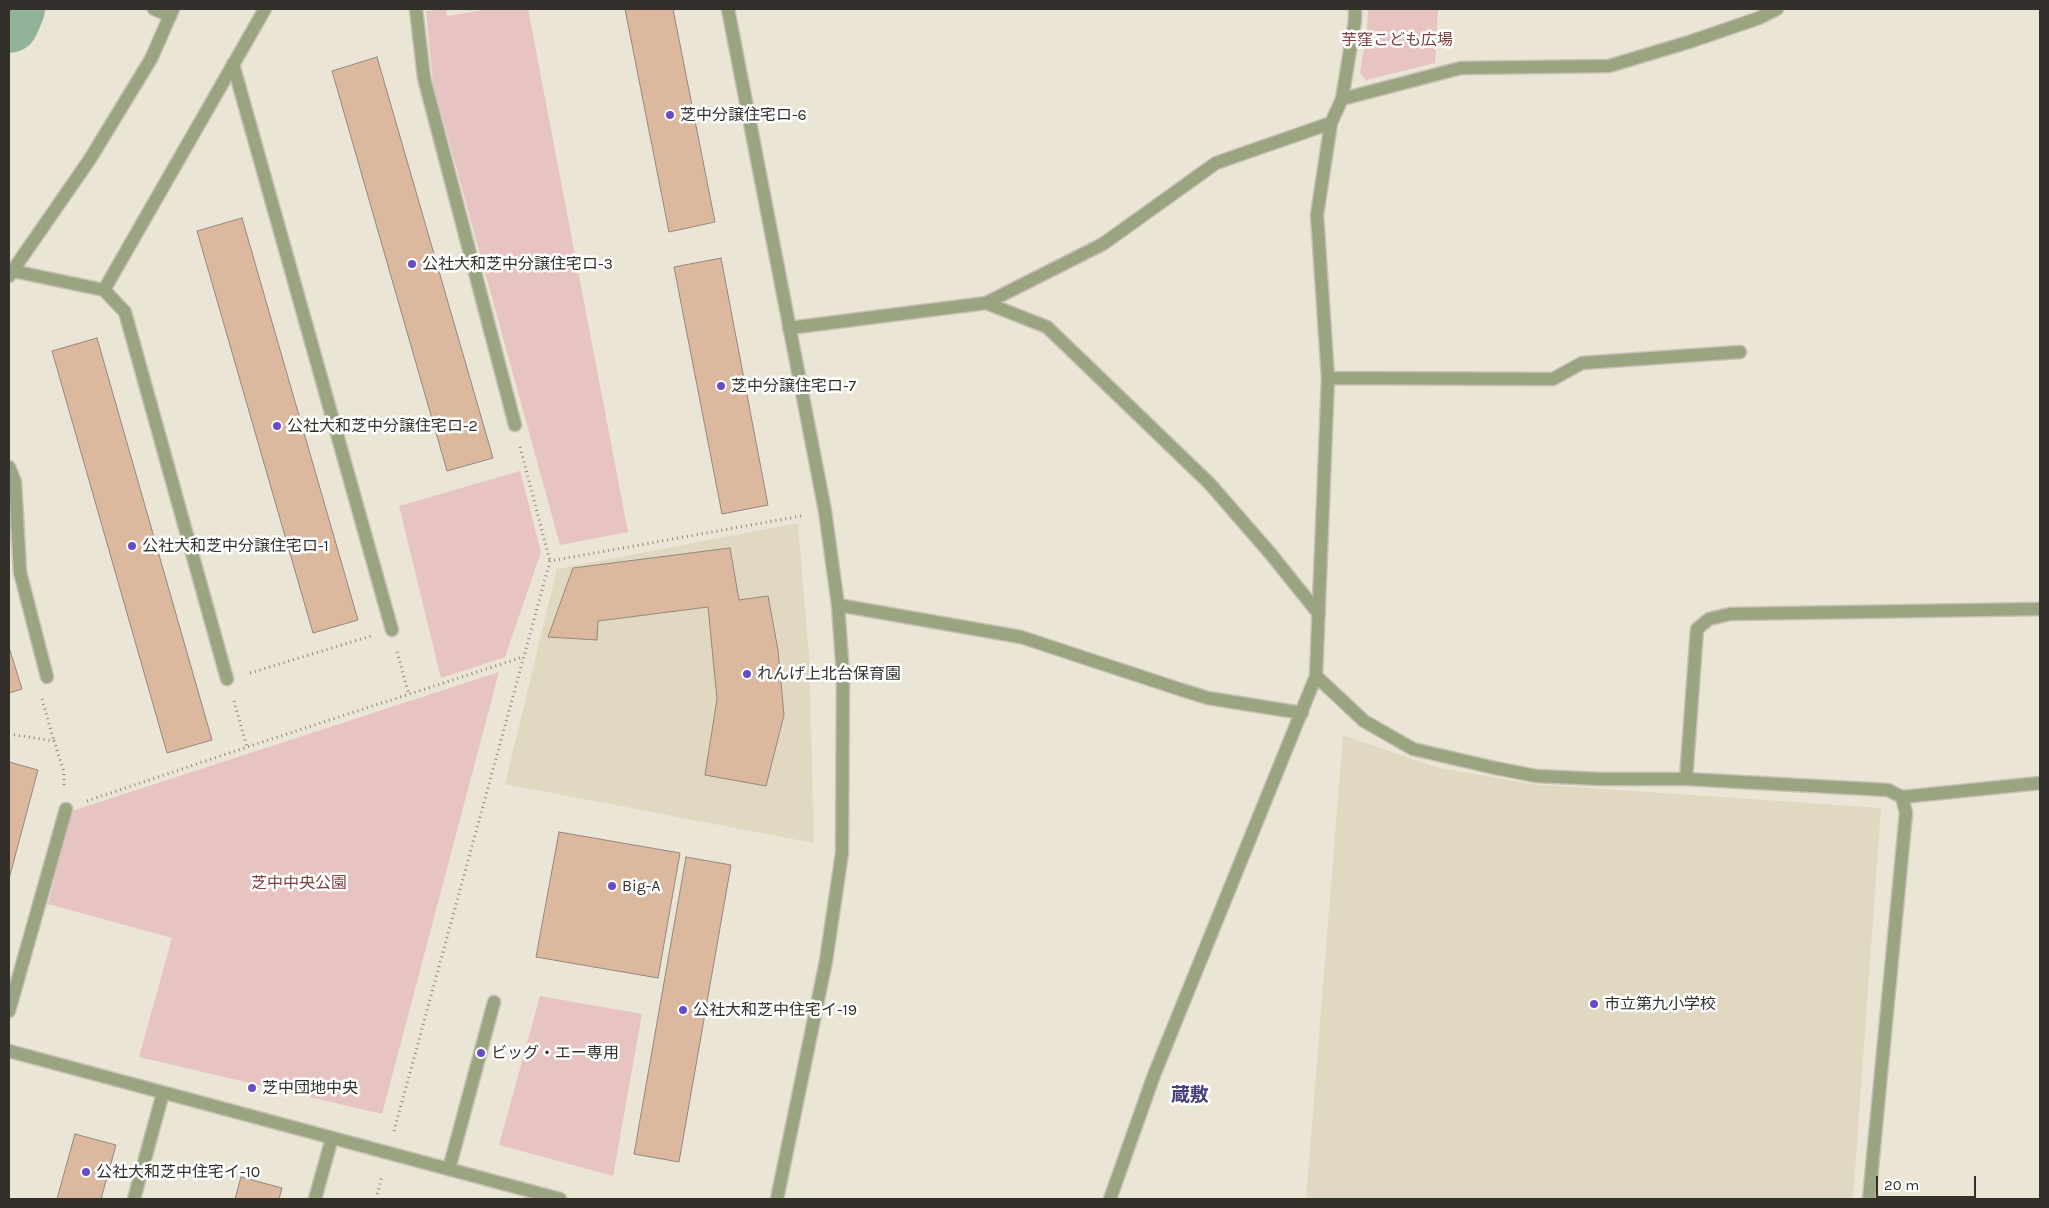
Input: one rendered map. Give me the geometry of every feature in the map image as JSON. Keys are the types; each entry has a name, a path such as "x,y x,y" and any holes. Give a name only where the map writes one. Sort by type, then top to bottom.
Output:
{"street":[{"path":"154,9 172,13 151,59 95,151 11,273 104,290 125,312 227,679"},
{"path":"104,290 265,9"},
{"path":"416,9 424,78 515,425"},
{"path":"728,9 825,511 838,605 843,674 842,853 826,961 777,1199"},
{"path":"1110,1199 1154,1075 1316,676 1328,378 1317,215 1330,123 1342,99 1355,20 1355,9"},
{"path":"1342,99 1461,68 1609,66 1689,42 1759,18 1777,9"},
{"path":"233,64 392,630"},
{"path":"789,328 986,303 1103,244 1216,163 1330,123"},
{"path":"986,303 1047,328 1210,484 1270,553 1318,614"},
{"path":"1328,378 1553,379 1582,364 1740,352"},
{"path":"9,467 15,482 20,572 47,677"},
{"path":"838,605 1021,637 1208,698 1302,713"},
{"path":"1686,778 1697,629 1709,619 1730,614 2040,609"},
{"path":"1316,676 1364,721 1413,749 1536,776 1600,779 1686,778 1888,790 1902,797 2040,783"},
{"path":"1869,1199 1906,813 1902,797"},
{"path":"9,1011 66,809"},
{"path":"449,1170 494,1002"},
{"path":"9,1051 545,1197 560,1199"},
{"path":"134,1199 163,1093"},
{"path":"315,1199 332,1138"}],"path":[{"path":"376,1199 550,561 515,425"},
{"path":"550,561 804,515"},
{"path":"247,746 227,679 392,630 409,695"},
{"path":"47,677 38,688 64,772 66,809 247,746 523,657"},
{"path":"9,734 54,741"}],"shaded area":[{"path":"798,523 809,655 814,843 505,784 557,569"},
{"name":"市立第九小学校","path":"1343,735 1435,767 1532,784 1881,808 1853,1199 1306,1199"}],"green space":[{"path":"446,9 447,16 489,9 528,9 628,532 560,545 433,83 426,11"},
{"name":"芋窪こども広場","path":"1368,9 1438,9 1435,63 1366,80 1360,73 1367,30"},
{"path":"520,471 541,552 505,657 441,678 399,506"},
{"name":"芝中中央公園","path":"499,672 382,1114 139,1057 172,938 48,904 72,811"},
{"path":"540,996 642,1014 613,1176 499,1145"}],"building":[{"name":"芝中分譲住宅ロ-6","path":"625,9 673,9 715,222 669,232"},
{"name":"公社大和芝中分譲住宅ロ-3","path":"377,57 493,458 447,471 332,71"},
{"name":"公社大和芝中分譲住宅ロ-2","path":"242,218 358,620 313,633 197,231"},
{"name":"芝中分譲住宅ロ-7","path":"721,258 768,505 722,514 674,267"},
{"name":"公社大和芝中分譲住宅ロ-1","path":"97,338 212,740 167,753 52,351"},
{"name":"れんげ上北台保育園","path":"730,548 739,600 768,596 778,650 784,715 766,786 705,775 717,699 708,607 598,621 597,640 548,637 573,568"},
{"path":"9,647 22,689 9,693"},
{"path":"9,762 38,770 9,879"},
{"path":"559,832 680,853 658,978 536,957"},
{"name":"公社大和芝中住宅イ-19","path":"686,857 731,865 679,1162 634,1154"},
{"name":"公社大和芝中住宅イ-10","path":"75,1134 116,1145 101,1199 57,1199"},
{"path":"241,1177 282,1188 279,1199 235,1199"}],"waterway":[{"path":"9,23 15,9"}],"place":[{"name":"芝中分譲住宅ロ-6","path":"670,115"},
{"name":"公社大和芝中分譲住宅ロ-3","path":"412,264"},
{"name":"芝中分譲住宅ロ-7","path":"721,386"},
{"name":"公社大和芝中分譲住宅ロ-2","path":"277,426"},
{"name":"公社大和芝中分譲住宅ロ-1","path":"132,546"},
{"name":"れんげ上北台保育園","path":"747,674"},
{"name":"Big-A","path":"612,886"},
{"name":"市立第九小学校","path":"1594,1004"},
{"name":"公社大和芝中住宅イ-19","path":"683,1010"},
{"name":"ビッグ・エー専用","path":"481,1053"},
{"name":"芝中団地中央","path":"252,1088"},
{"name":"公社大和芝中住宅イ-10","path":"86,1172"}],"district":[{"name":"蔵敷","path":"1190,1096"}]}
